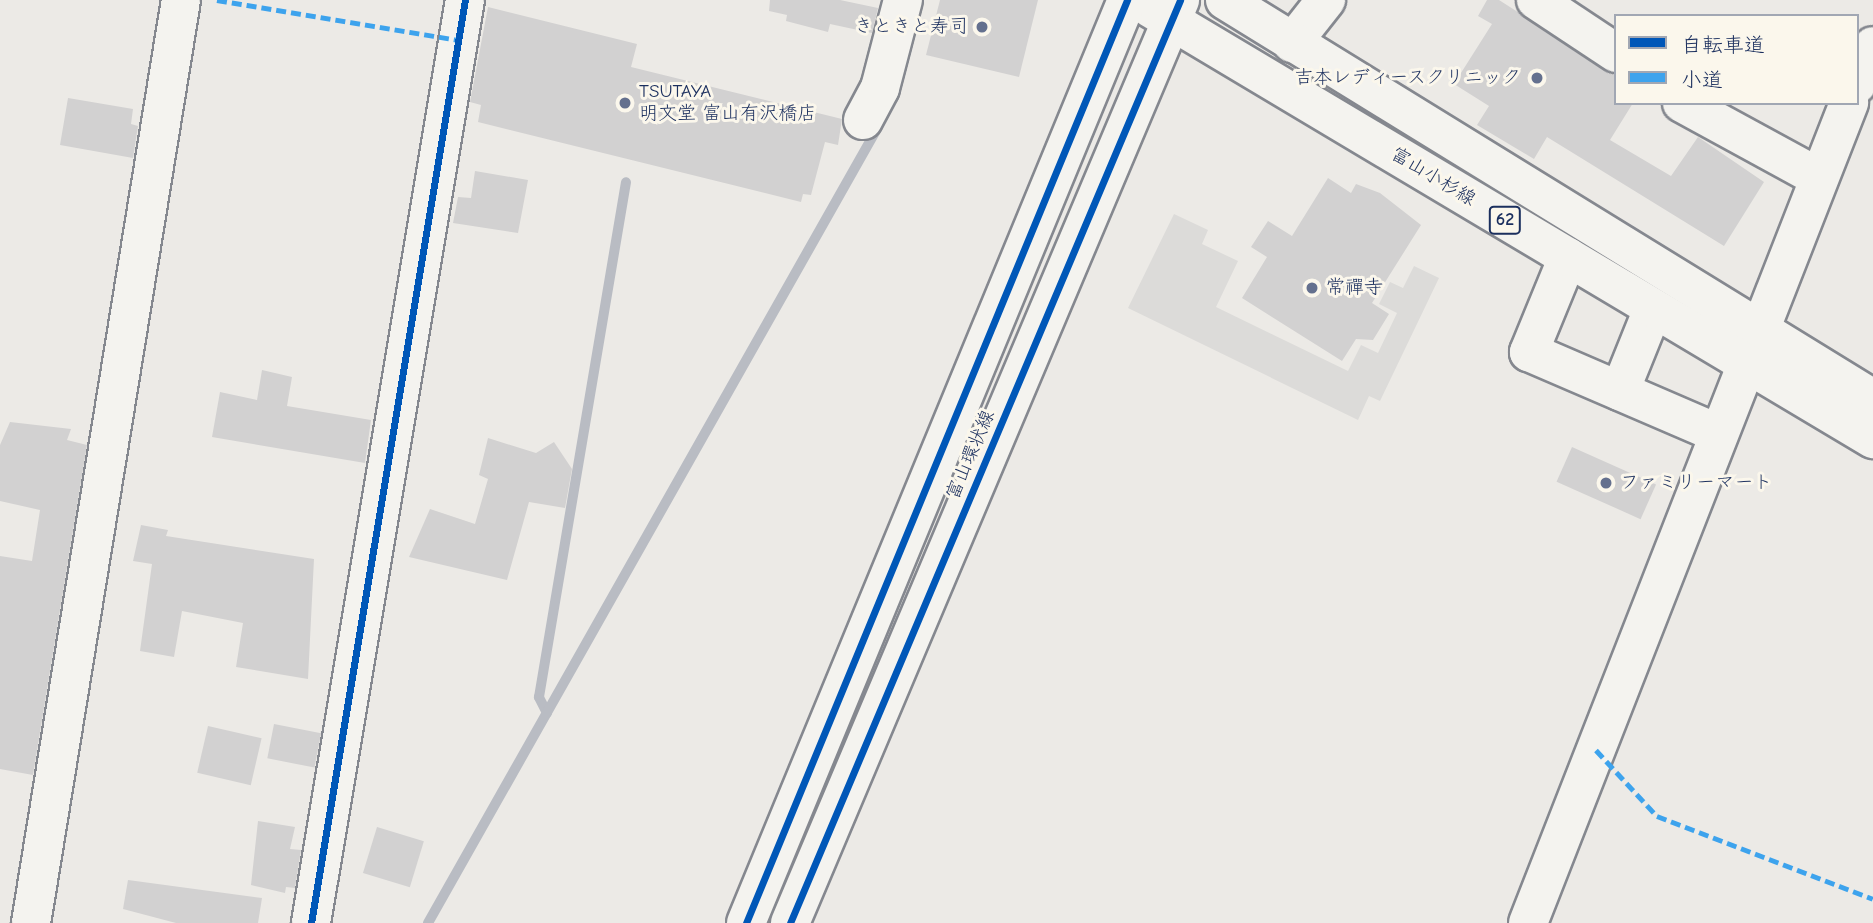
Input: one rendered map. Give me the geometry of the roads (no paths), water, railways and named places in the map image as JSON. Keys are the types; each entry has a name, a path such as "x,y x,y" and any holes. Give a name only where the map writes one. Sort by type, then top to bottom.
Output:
{"main road":[{"path":"31,923 181,0"},
{"path":"311,923 465,0"},
{"path":"863,120 880,88 902,0"},
{"name":"富山環状線","path":"746,923 1127,0"},
{"name":"富山小杉線","path":"1137,0 1176,11 1653,309 1873,399"},
{"name":"富山小杉線","path":"1225,0 1750,348 1873,439"},
{"path":"1292,43 1326,0"},
{"path":"1536,0 1614,52"},
{"name":"富山環状線","path":"790,923 1176,11"},
{"path":"1859,79 1873,46"},
{"path":"1686,105 1818,177"},
{"path":"1528,923 1750,348 1848,105"},
{"path":"1568,257 1529,352 1717,433"},
{"path":"1620,391 1653,309"}],"waterway":[{"path":"428,923 878,127"},
{"path":"547,713 539,697 626,182"}],"place":[{"name":"きときと寿司","path":"982,27"},
{"name":"吉本レディースクリニック","path":"1537,78"},
{"name":"TSUTAYA 明文堂 富山有沢橋店","path":"625,103"},
{"name":"常禪寺","path":"1312,288"},
{"name":"ファミリーマート","path":"1606,483"}]}
